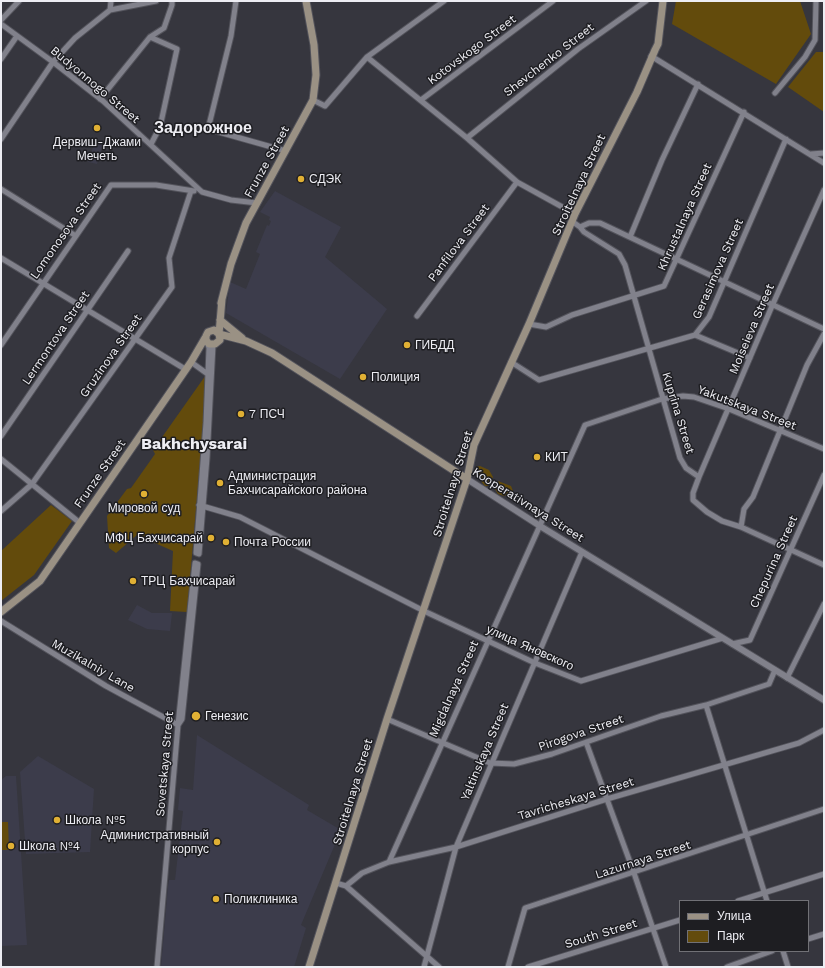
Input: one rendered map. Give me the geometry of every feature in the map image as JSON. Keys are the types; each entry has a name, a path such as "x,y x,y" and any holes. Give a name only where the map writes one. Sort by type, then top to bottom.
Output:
{"main road":[{"name":"Frunze Street","path":"1,612 40,581 185,370 211,342 208,332 216,332 222,299 238,241 313,100 316,75 314,44 306,1"},
{"name":"Stroitelnaya Street","path":"309,967 387,719 467,479 474,445 529,324 573,222 575,214 636,92 658,44 663,1"},
{"path":"222,299 220,320 211,342 246,341"},
{"path":"220,320 246,341"},
{"name":"Kooperativnaya Street","path":"216,332 246,341 272,353 467,479"}],"street":[{"path":"1,20 19,1"},
{"path":"110,10 111,1"},
{"path":"1,139 53,62 74,38 110,10 156,1"},
{"path":"100,98 150,38 164,28 172,1"},
{"path":"236,1 230,36 208,129 286,151"},
{"path":"313,100 325,106 367,57 444,1"},
{"name":"Kotovskogo Street","path":"421,100 553,1"},
{"name":"Shevchenko Street","path":"467,138 578,49 646,1"},
{"path":"775,93 804,57 815,40 816,1"},
{"name":"Budyonnogo Street","path":"1,24 100,98 202,192 231,200 257,203"},
{"path":"1,59 17,36"},
{"path":"150,38 177,49 160,127 151,144"},
{"path":"652,56 824,163"},
{"path":"367,57 467,138 517,182 575,214"},
{"path":"630,237 662,160 698,84"},
{"name":"Khrustalnaya Street","path":"529,324 546,327 572,315 664,286 744,112"},
{"name":"Gerasimova Street","path":"511,362 539,380 696,335 710,317 786,139"},
{"path":"811,154 824,153"},
{"name":"Panfilova Street","path":"417,316 517,182"},
{"name":"Lomonosova Street","path":"1,345 93,209 111,185 156,185 202,192"},
{"path":"1,189 76,236"},
{"name":"Moiseieva Street","path":"699,477 772,306 824,190"},
{"name":"Gruzinova Street","path":"1,511 32,484 172,287 168,258 191,191"},
{"name":"Kuprina Street","path":"573,222 584,232 618,254 625,265 680,458 686,468 699,477"},
{"path":"580,227 589,223 600,224 772,306 824,329"},
{"name":"Lermontova Street","path":"1,436 128,251"},
{"path":"1,258 185,370"},
{"path":"741,527 744,509 753,497 807,365 824,334"},
{"path":"696,335 750,358"},
{"path":"196,553 199,554 210,375 209,348 211,342"},
{"path":"191,362 210,375"},
{"name":"Yakutskaya Street","path":"540,526 584,425 662,399 683,396 694,397 729,409 824,449"},
{"path":"1,459 80,523"},
{"name":"Chepurina Street","path":"732,644 750,640 824,475"},
{"path":"699,477 692,496 695,502 722,521 741,527 824,565"},
{"name":"Kooperativnaya Street","path":"467,479 540,526 824,700"},
{"name":"улица Яновского","path":"201,505 240,517 424,611 535,663 581,681 723,638"},
{"name":"Migdalnaya Street","path":"389,862 441,742 540,526"},
{"name":"Yaltinskaya Street","path":"424,967 428,958 456,846 490,763 535,663 582,552"},
{"name":"Sovetskaya Street","path":"156,967 178,724 195,563"},
{"path":"787,678 824,604"},
{"name":"Muzikalniy Lane","path":"1,621 106,686 178,724"},
{"name":"Pirogova Street","path":"387,719 490,763 514,764 552,754 661,716 706,705 769,684 775,670"},
{"path":"706,705 726,765 767,900"},
{"name":"Tavricheskaya Street","path":"346,886 362,873 389,862 456,846 607,799 799,744 824,730"},
{"path":"586,742 654,929 666,967"},
{"name":"Lazurnaya Street","path":"508,967 525,908 747,836 824,809"},
{"path":"741,900 824,874"},
{"path":"336,883 346,886 439,967"},
{"name":"South Street","path":"528,967 679,920"},
{"path":"809,939 824,934"},
{"path":"727,967 769,952"},
{"path":"783,952 788,967"}],"shaded area":[{"path":"95,141 103,144 97,164 88,162"},
{"path":"275,191 341,227 325,257 387,309 340,379 226,313 230,282 246,289 260,254 256,252 267,225 269,226 271,221 269,220 270,217 260,212"},
{"path":"137,605 152,613 172,613 170,631 147,629 128,620"},
{"path":"197,735 309,805 307,810 341,830 301,925 306,928 294,967 161,967 168,886 169,880 175,880 183,811 178,810 180,788 193,790"},
{"path":"38,756 94,789 90,852 26,854 20,772"},
{"name":"Школа №4","path":"6,776 16,776 27,945 1,946 1,780"}],"green space":[{"path":"676,1 800,1 811,34 776,84 672,24"},
{"path":"816,52 824,52 824,112 788,87"},
{"path":"208,372 187,612 170,611 173,551 137,535 116,553 109,548 107,516 127,489 131,488 155,454 153,450"},
{"path":"480,466 489,470 493,477 488,486 485,486 475,474 476,467"},
{"path":"498,481 511,486 513,491 504,496 498,494 495,489"},
{"path":"51,505 72,521 34,575 1,601 1,551"},
{"path":"1,822 8,822 9,850 1,850"}],"place":[{"name":"Дервиш-Джами Мечеть","path":"97,128"},
{"name":"СДЭК","path":"301,179"},
{"name":"ГИБДД","path":"407,345"},
{"name":"Полиция","path":"363,377"},
{"name":"7 ПСЧ","path":"241,414"},
{"name":"КИТ","path":"537,457"},
{"name":"Администрация Бахчисарайского района","path":"220,483"},
{"name":"Мировой суд","path":"144,494"},
{"name":"МФЦ Бахчисарай","path":"211,538"},
{"name":"Почта России","path":"226,542"},
{"name":"ТРЦ Бахчисарай","path":"133,581"},
{"name":"Генезис","path":"196,716"},
{"name":"Школа №5","path":"57,820"},
{"name":"Административный корпус","path":"217,842"},
{"name":"Школа №4","path":"11,846"},
{"name":"Поликлиника","path":"216,899"}],"district":[{"name":"Задорожное","path":"203,128"},
{"name":"Bakhchysarai","path":"194,444"}]}
